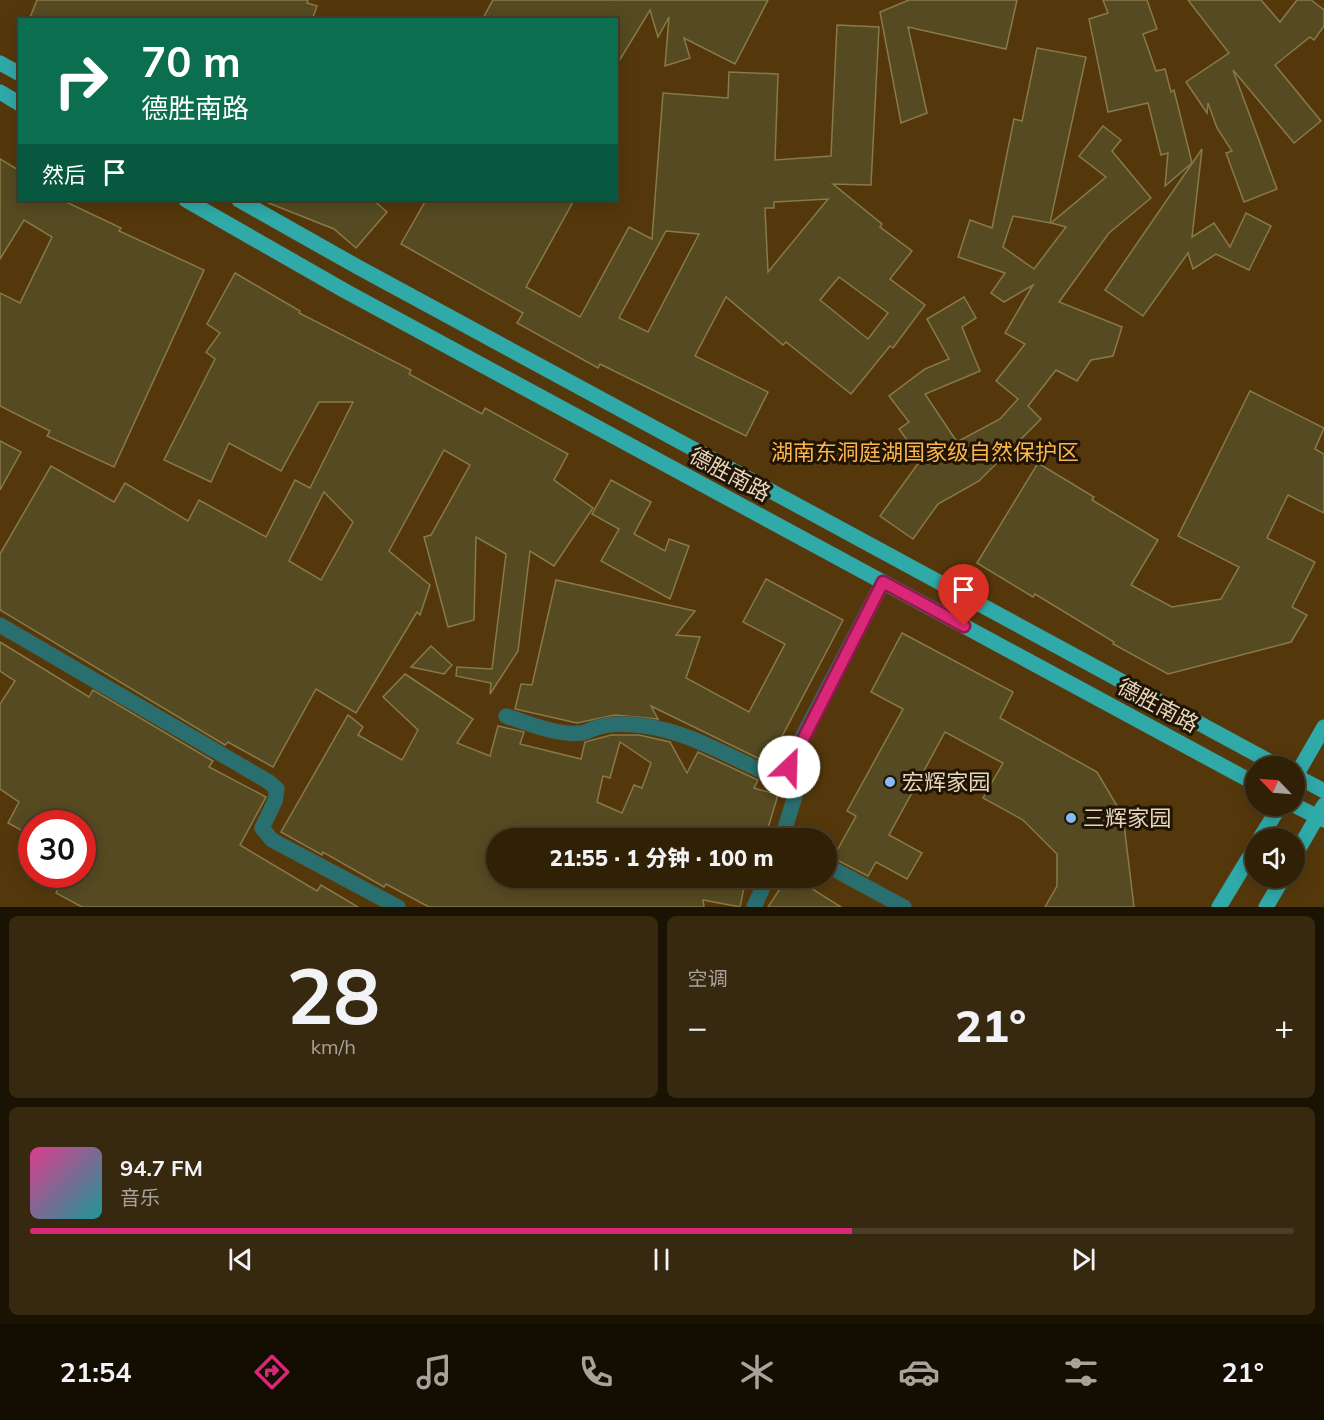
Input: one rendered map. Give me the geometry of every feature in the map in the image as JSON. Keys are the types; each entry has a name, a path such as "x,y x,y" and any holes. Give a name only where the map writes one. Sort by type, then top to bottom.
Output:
{"main road":[{"path":"0,63 18,73"},
{"path":"0,92 18,103"},
{"name":"德胜南路","path":"188,201 347,292 1245,777"},
{"name":"德胜南路","path":"241,201 387,284 1260,756"},
{"path":"1305,760 1324,727"},
{"path":"1305,782 1324,791"},
{"path":"1305,809 1322,814 1305,840"},
{"path":"1219,907 1245,864"},
{"path":"1266,907 1277,888"}],"street":[{"path":"785,780 794,755 883,582"},
{"path":"0,625 269,782 276,789 274,801 262,828 272,840 398,907"},
{"path":"506,716 548,729 580,733 601,726 643,726 678,733 719,749 752,768 785,780 795,795 785,828"},
{"path":"837,871 904,907"},
{"path":"837,880 881,907"},
{"path":"754,907 763,888"}],"green space":[{"name":"湖南东洞庭湖国家级自然保护区","path":"0,0 1324,0 1324,907 0,907"}],"building":[{"path":"37,0 308,0 307,3 317,6 313,18 30,18"},
{"path":"493,0 768,0 735,64 684,38 690,58 665,66 669,17 658,37 650,10 618,63 618,18 483,18"},
{"path":"909,0 1017,0 1006,49 908,27 927,113 901,123 880,12"},
{"path":"1103,0 1147,0 1157,29 1143,34 1156,71 1165,69 1171,92 1174,90 1192,163 1165,186 1168,153 1161,155 1148,103 1108,112 1089,19 1108,13"},
{"path":"1188,0 1261,0 1280,22 1297,0 1311,0 1324,10 1324,26 1314,40 1310,37 1275,65 1321,121 1294,143 1233,70 1277,189 1244,202 1226,153 1232,151 1217,128 1208,103 1207,113 1186,82 1229,53"},
{"path":"837,25 879,27 871,185 833,184 882,224 880,227 912,251 890,279 925,305 893,348 890,346 851,394 786,342 783,345 726,297 695,356 768,392 746,436 600,364 598,368 517,323 523,313 401,244 425,201 573,201 526,287 580,317 629,227 652,239 663,93 728,98 729,72 778,74 775,160 831,156","holes":["828,199 768,272 765,208 774,208 774,202","666,231 699,234 648,332 619,318","839,277 888,313 868,339 820,300"]},
{"path":"1037,48 1086,57 1050,223 1013,216 1003,247 1034,269 1066,227 1051,223 1106,177 1079,156 1103,126 1121,140 1112,151 1151,198 1109,233 1059,302 1122,327 1113,356 1091,360 1077,381 1056,370 1028,406 1041,419 979,481 938,504 913,539 880,516 922,461 899,429 909,422 889,396 925,369 949,359 927,319 964,297 976,318 962,327 980,371 925,394 957,442 1000,419 1018,399 996,381 1025,344 1005,333 1033,285 1004,302 991,293 1005,273 958,257 970,220 992,228 1014,119 1022,121"},
{"path":"1202,149 1192,237 1214,223 1230,247 1246,213 1271,226 1249,270 1216,254 1193,269 1188,253 1143,316 1105,290"},
{"path":"0,159 18,170 18,201 64,201 121,228 119,231 204,270 114,467 47,436 50,431 0,406 0,293 20,303 52,237 24,220 0,259"},
{"path":"264,201 374,201 387,212 356,248 334,229"},
{"path":"235,273 300,311 299,313 411,370 409,374 482,414 485,408 568,454 554,480 593,508 554,566 530,551 518,651 490,694 491,683 456,676 457,667 492,669 506,554 476,537 474,620 448,627 424,537 431,535 470,465 444,450 389,551 430,585 420,615 417,612 356,713 316,689 273,767 228,742 225,745 0,610 0,554 51,466 114,502 125,483 188,521 199,500 266,537 295,480 310,488 353,402 319,402 281,471 229,443 211,482 164,460 215,359 206,352 220,333 207,324","holes":["324,492 353,522 321,580 289,561"]},
{"path":"1250,391 1324,428 1315,449 1324,454 1324,513 1288,495 1267,538 1315,562 1292,607 1307,615 1291,642 1168,674 1113,644 1114,642 1035,594 1033,597 977,563 1038,463 1094,497 1092,500 1158,540 1131,585 1172,607 1221,599 1239,567 1178,536"},
{"path":"0,441 21,452 0,490"},
{"path":"611,480 651,502 634,534 665,551 669,539 689,546 670,599 601,561 619,529 592,514"},
{"path":"766,579 843,620 768,763 651,706 658,719 615,715 577,723 515,709 521,684 532,685 556,580 695,611 676,635 700,637 686,678 749,712 785,644 743,622"},
{"path":"902,633 1013,692 1000,718 1097,772 1123,816 1134,907 1045,907 1057,886 1057,854 1023,820 983,798 1003,763 945,732 889,835 922,853 907,879 876,862 868,876 837,860 837,851 856,816 847,811 903,709 871,692"},
{"path":"0,642 89,697 93,690 213,761 209,767 266,797 240,845 317,891 321,885 358,907 82,907 56,893 58,888 96,888 96,810 18,810 18,828 8,823 19,802 0,789 0,704 15,681 0,671"},
{"path":"431,646 452,665 444,674 411,667"},
{"path":"405,674 473,719 457,743 490,756 498,726 524,732 520,744 581,759 585,742 611,735 639,735 670,742 687,773 698,752 758,780 754,788 778,795 768,828 486,828 486,888 744,888 740,907 703,900 704,907 429,907 386,884 384,887 323,852 322,855 281,832 348,715 363,727 358,735 402,760 418,730 383,697","holes":["620,742 651,763 642,788 634,785 622,813 597,802 603,776 610,778"]},
{"path":"780,888 811,888 841,907 768,907"}],"place":[{"name":"宏辉家园","path":"890,782"},
{"name":"三辉家园","path":"1071,818"}],"route":[{"path":"789,767 883,582 964,626"}]}
